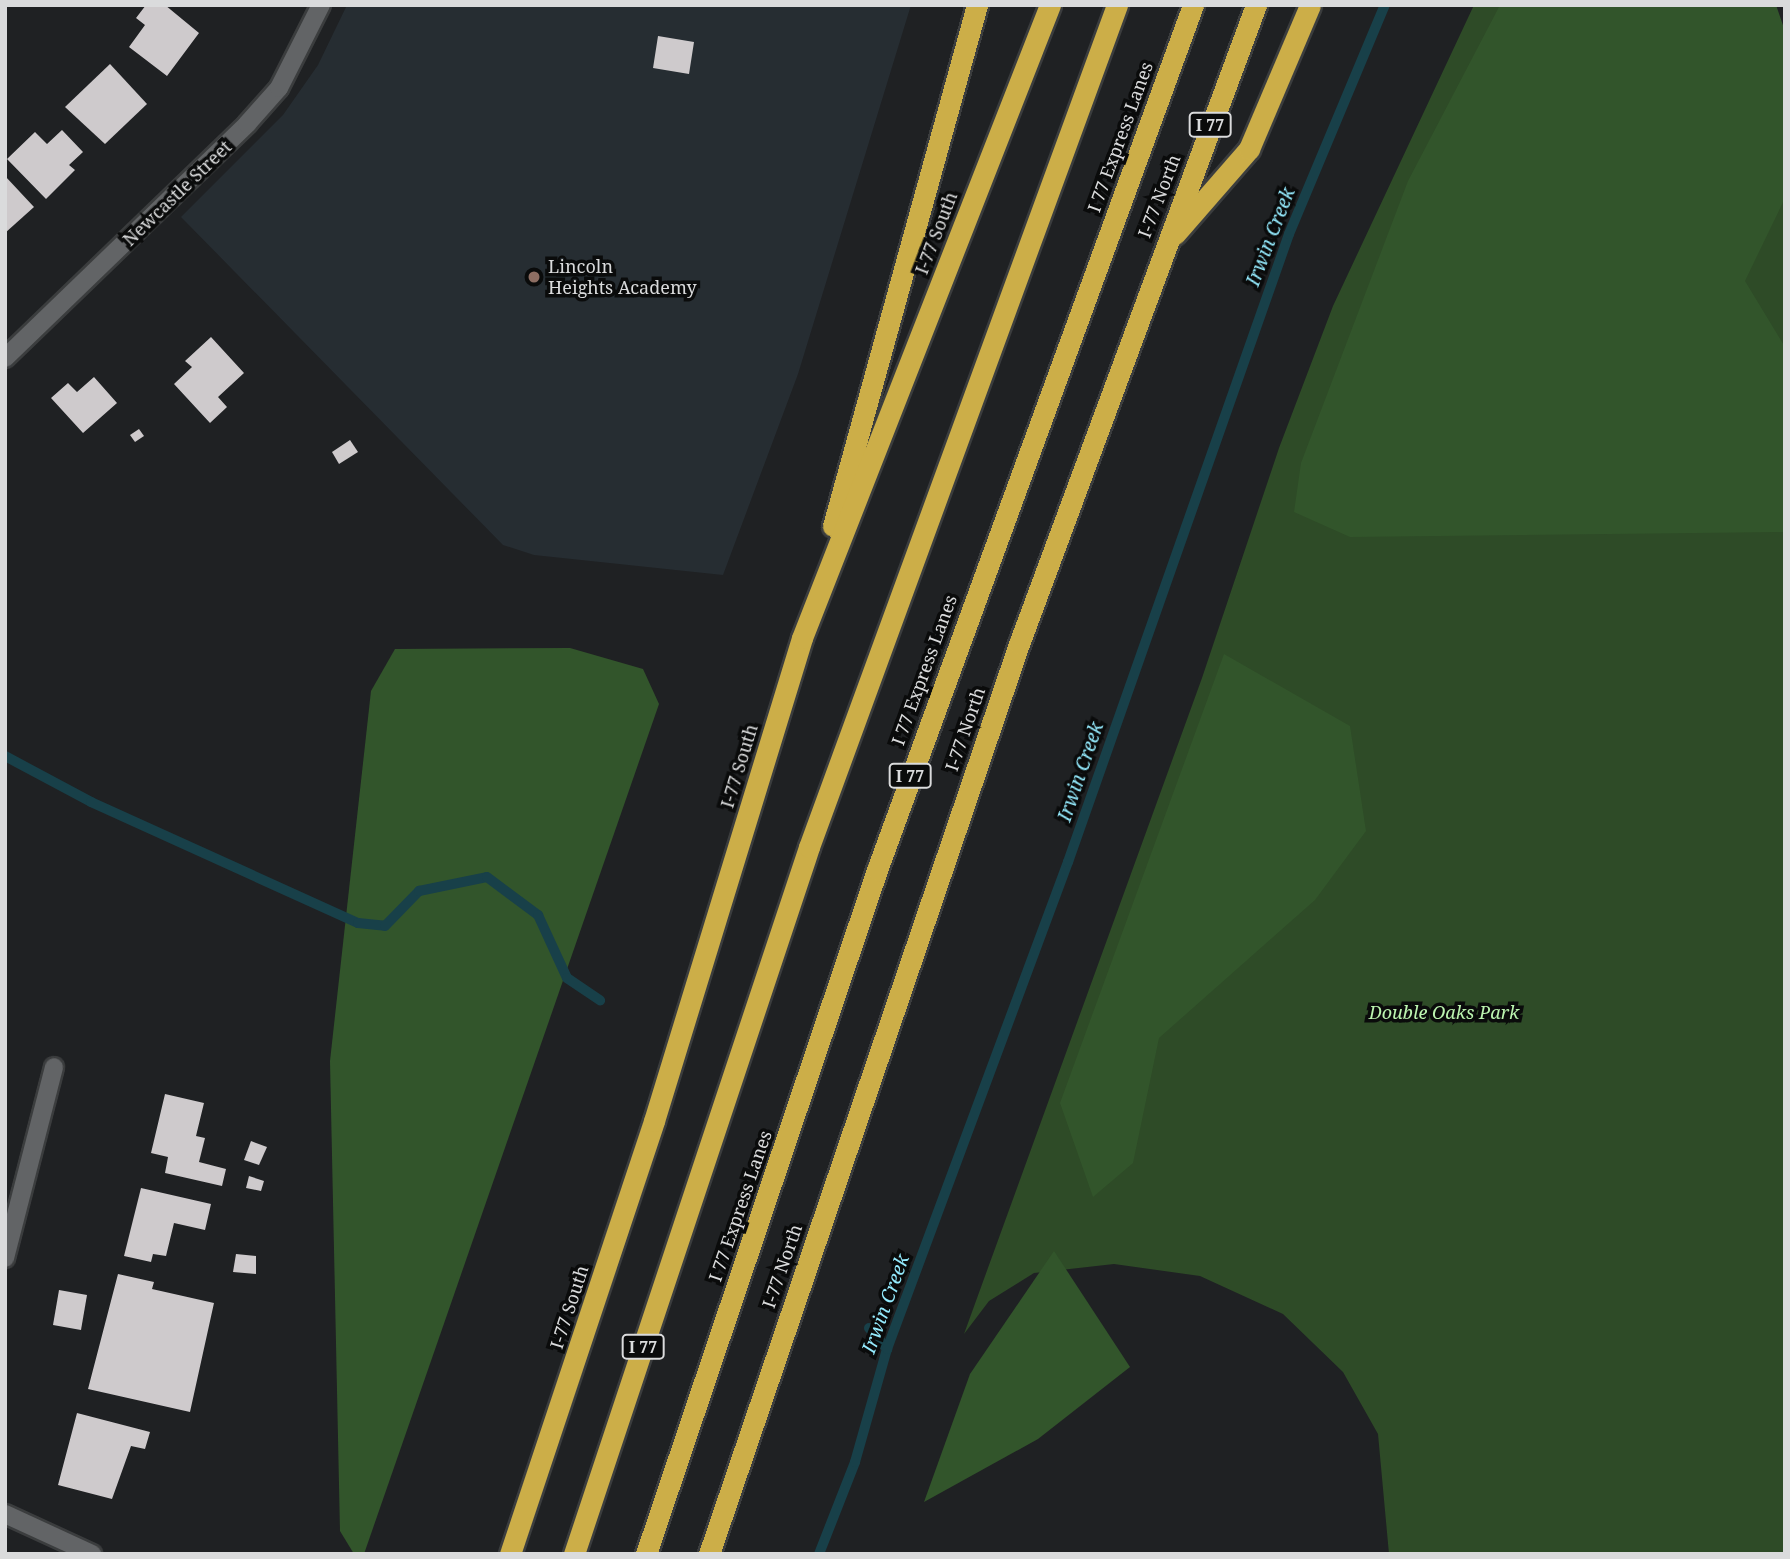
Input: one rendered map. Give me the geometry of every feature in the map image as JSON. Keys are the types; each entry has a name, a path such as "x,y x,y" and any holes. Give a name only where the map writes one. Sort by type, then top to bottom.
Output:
{"highway":[{"path":"802,638 977,5"},
{"name":"I-77 South","path":"510,1554 654,1121 802,638 1050,5"},
{"name":"I 77","path":"574,1554 809,847 1117,5"},
{"name":"I 77 Express Lanes","path":"646,1554 886,844 1193,5"},
{"name":"I-77 North","path":"709,1554 937,877 1164,246 1256,5"},
{"path":"1164,246 1249,149 1310,5"}],"street":[{"name":"Newcastle Street","path":"5,358 247,124 279,88 321,5"},
{"path":"5,1258 54,1067"},
{"path":"5,1514 92,1554"}],"shaded area":[{"name":"Lincoln Heights Academy","path":"347,5 911,5 798,374 723,575 534,555 503,545 181,217 283,115 318,65"}],"green space":[{"name":"Double Oaks Park","path":"1474,5 1752,5 1785,100 1785,1554 1389,1554 1378,1434 1343,1372 1283,1314 1200,1276 1114,1264 1034,1273 989,1301 964,1334 1202,678 1279,448 1333,306"},
{"path":"1500,5 1776,5 1785,31 1785,198 1745,281 1785,347 1785,532 1350,537 1294,512 1301,463 1408,181"},
{"path":"570,648 643,669 659,704 364,1554 354,1554 340,1531 330,1061 371,691 395,649"},
{"path":"1224,654 1350,726 1366,831 1315,900 1159,1038 1133,1163 1093,1197 1060,1103"},
{"path":"1054,1251 1130,1367 1038,1439 924,1502 970,1374"}],"building":[{"path":"146,5 165,5 199,33 167,76 129,47 145,25 136,18"},
{"path":"658,36 694,42 689,74 653,68"},
{"path":"110,64 147,104 105,144 65,107"},
{"path":"62,130 83,152 69,165 75,170 46,199 7,159 35,132 47,144"},
{"path":"5,176 34,207 5,233"},
{"path":"211,337 244,373 218,397 227,407 210,423 174,384 192,367 185,361"},
{"path":"94,377 117,403 83,433 51,398 68,383 77,392"},
{"path":"139,429 144,436 135,442 130,435"},
{"path":"350,440 358,452 339,464 332,452"},
{"path":"165,1094 204,1103 196,1136 205,1138 199,1162 226,1169 222,1186 165,1173 168,1157 151,1153"},
{"path":"251,1141 267,1147 259,1165 244,1160"},
{"path":"249,1176 264,1181 261,1191 246,1188"},
{"path":"141,1188 211,1204 205,1230 174,1223 166,1256 153,1254 151,1262 124,1256"},
{"path":"236,1254 256,1256 256,1274 233,1272"},
{"path":"118,1274 154,1282 152,1289 214,1303 190,1412 88,1389"},
{"path":"59,1290 87,1295 81,1330 53,1325"},
{"path":"77,1413 150,1432 145,1449 131,1446 112,1499 58,1485"}],"waterway":[{"name":"Irwin Creek","path":"819,1554 855,1462 887,1349 1068,862 1289,234 1385,5"},
{"path":"5,756 91,802 358,923 385,926 419,891 487,877 538,915 567,978 600,1000"},
{"path":"869,1328 887,1349"}],"place":[{"name":"Lincoln Heights Academy","path":"534,277"}]}
